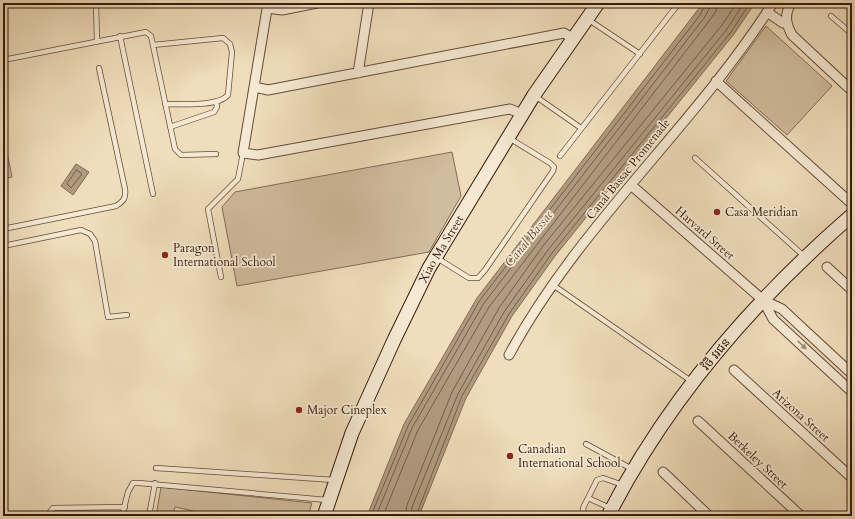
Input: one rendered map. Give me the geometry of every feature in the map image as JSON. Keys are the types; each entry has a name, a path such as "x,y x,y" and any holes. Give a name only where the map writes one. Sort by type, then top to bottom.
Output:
{"street":[{"path":"317,3 282,10 267,6 243,153 258,155 510,109 522,114"},
{"path":"358,73 369,3"},
{"name":"Xiao Ma Street","path":"324,516 335,480 369,394 411,304 435,258 534,95 598,3"},
{"name":"Canal Bassac Promenade","path":"509,355 524,326 567,264 716,81 772,3"},
{"path":"791,3 787,9 786,23 792,35 852,91"},
{"path":"767,12 783,23 786,23"},
{"path":"254,87 268,90 564,33 574,39"},
{"path":"716,81 852,204"},
{"name":"Harvard Street","path":"631,185 763,300 782,309 850,373"},
{"name":"វិថី វរជន","path":"610,513 650,442 718,350 763,300 805,258 852,215"},
{"path":"827,267 852,290"},
{"name":"Harvard Street","path":"763,300 773,319 852,392"},
{"name":"Arizona Street","path":"734,370 852,478"},
{"path":"840,381 850,373"},
{"name":"Berkeley Street","path":"698,421 801,516"},
{"path":"663,472 709,516"}],"lane":[{"path":"96,3 97,41"},
{"path":"560,156 679,3"},
{"path":"831,16 852,34"},
{"path":"588,19 640,54"},
{"path":"3,60 146,32 151,36 175,149 181,155 216,154"},
{"path":"120,36 154,194"},
{"path":"153,45 223,38 230,44 232,52 228,95 224,99 216,101 165,104"},
{"path":"3,229 116,206 123,202 126,196 125,189 99,68"},
{"path":"534,95 581,128"},
{"path":"170,127 214,112 216,101"},
{"path":"435,258 469,278 478,278 553,171 554,167 550,163 508,137"},
{"path":"221,277 208,209 238,179 243,153"},
{"path":"695,158 805,258"},
{"path":"3,246 81,230 87,231 94,241 108,317 127,315"},
{"path":"552,285 693,382"},
{"path":"586,444 633,470"},
{"path":"156,468 335,480"},
{"path":"590,516 583,511 588,498 599,479 625,485"},
{"path":"122,516 132,483 155,483 328,500"},
{"path":"149,516 155,483"},
{"path":"588,498 610,513"},
{"path":"49,516 49,513 53,508 124,507"}],"shaded area":[{"path":"766,26 832,86 787,135 726,81"},
{"path":"3,132 12,177 3,179"},
{"path":"452,152 461,196 429,252 237,286 222,207 235,192"},
{"path":"161,487 312,503 308,516 198,516 198,512 175,507 174,513 162,511 161,516 156,516"}],"water":[{"name":"Canal Bassac","path":"703,3 755,3 734,34 555,256 512,316 466,398 419,516 367,516 404,424 477,298"},
{"path":"76,164 89,172 73,195 61,186"}],"place":[{"name":"Casa Meridian","path":"717,212"},
{"name":"Paragon International School","path":"165,255"},
{"name":"Major Cineplex","path":"299,410"},
{"name":"Canadian International School","path":"510,456"}]}
